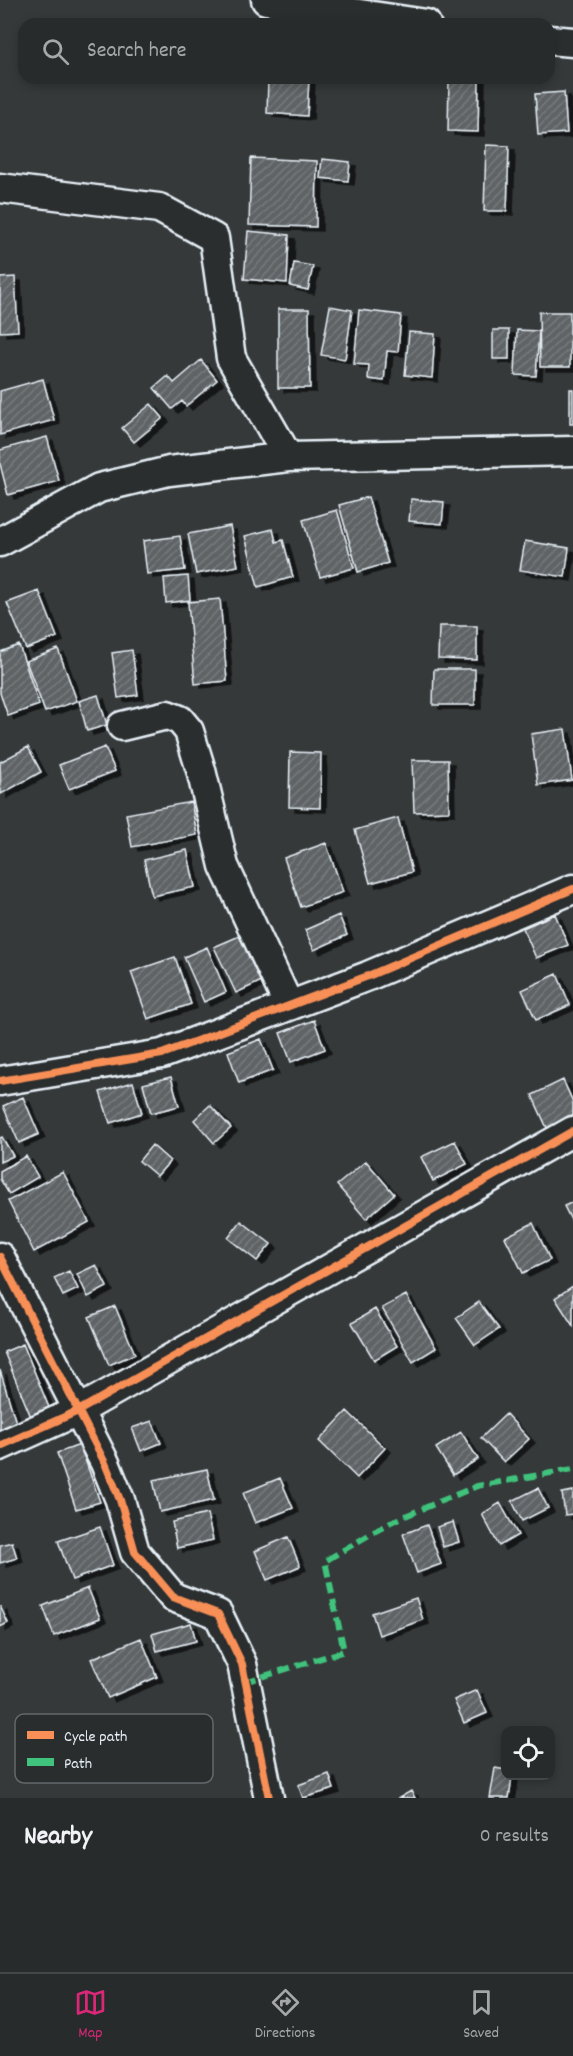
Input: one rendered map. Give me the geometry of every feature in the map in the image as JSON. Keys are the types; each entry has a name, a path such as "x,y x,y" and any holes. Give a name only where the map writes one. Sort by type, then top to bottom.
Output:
{"street":[{"path":"266,0 386,18"},
{"path":"555,40 573,42"},
{"path":"0,188 159,208 214,238 231,358 288,457"},
{"path":"0,542 99,488 169,471 288,457 573,450"},
{"path":"122,726 167,715 180,720 189,731 201,770 224,866 289,1006"},
{"path":"0,1081 162,1054 368,976 573,889"},
{"path":"0,1446 78,1411 573,1131"},
{"path":"0,1257 116,1490 135,1552 173,1596 218,1614 242,1664 270,1798"}],"building":[{"path":"268,84 309,84 307,116 267,113"},
{"path":"449,84 479,84 478,132 448,131"},
{"path":"564,92 567,133 538,135 535,94"},
{"path":"486,145 509,146 507,211 484,211"},
{"path":"251,158 317,161 316,227 249,225"},
{"path":"322,159 350,162 348,181 320,178"},
{"path":"248,231 289,235 287,283 244,279"},
{"path":"294,263 313,266 308,290 290,286"},
{"path":"15,277 18,331 0,332 0,278"},
{"path":"330,306 352,310 345,359 321,355"},
{"path":"278,309 309,309 310,388 278,388"},
{"path":"359,310 401,315 398,352 387,351 384,381 368,379 369,365 354,364"},
{"path":"539,312 570,312 570,367 540,367"},
{"path":"493,330 509,330 509,359 493,359"},
{"path":"517,330 539,331 536,376 515,375"},
{"path":"409,332 435,334 432,378 405,375"},
{"path":"201,360 217,380 186,406 182,401 172,409 154,388 168,376 174,383"},
{"path":"43,379 54,420 0,435 0,391"},
{"path":"570,389 573,389 573,424 570,424"},
{"path":"151,404 163,418 134,442 122,428"},
{"path":"47,437 59,481 8,495 0,464 0,450"},
{"path":"368,497 388,563 358,572 339,505"},
{"path":"411,499 444,502 442,524 409,521"},
{"path":"337,510 354,568 320,577 303,520"},
{"path":"230,526 238,566 196,574 188,534"},
{"path":"273,529 276,542 283,540 293,577 258,587 245,536"},
{"path":"180,536 185,570 147,574 143,541"},
{"path":"525,541 569,548 565,577 520,570"},
{"path":"188,576 190,600 166,603 164,578"},
{"path":"39,591 57,637 26,649 7,603"},
{"path":"220,599 227,681 195,684 188,602"},
{"path":"439,626 477,626 477,660 438,659"},
{"path":"19,645 39,705 8,716 0,693 0,652"},
{"path":"58,649 77,701 45,712 26,661"},
{"path":"132,650 138,695 118,698 112,653"},
{"path":"434,669 475,669 475,705 433,705"},
{"path":"98,695 107,725 87,731 79,701"},
{"path":"565,729 572,780 538,785 531,734"},
{"path":"28,747 41,772 1,794 0,762"},
{"path":"105,747 115,771 69,789 59,765"},
{"path":"290,752 321,753 320,808 289,807"},
{"path":"412,760 448,760 449,811 414,812"},
{"path":"191,802 197,835 132,847 126,814"},
{"path":"398,818 412,872 370,883 355,830"},
{"path":"326,843 343,892 301,907 284,858"},
{"path":"187,850 195,887 152,896 144,860"},
{"path":"555,914 568,945 536,958 523,928"},
{"path":"339,915 347,935 314,950 305,930"},
{"path":"244,934 266,979 236,993 214,947"},
{"path":"207,947 226,992 204,1002 184,957"},
{"path":"175,957 191,1004 148,1019 131,972"},
{"path":"557,974 570,1005 536,1020 522,990"},
{"path":"314,1020 325,1049 291,1062 280,1033"},
{"path":"261,1039 273,1070 239,1083 228,1052"},
{"path":"171,1077 179,1106 151,1113 143,1084"},
{"path":"563,1080 573,1102 573,1116 547,1128 532,1095"},
{"path":"133,1082 142,1113 110,1123 100,1092"},
{"path":"23,1097 39,1134 19,1143 3,1106"},
{"path":"210,1105 231,1128 214,1143 194,1120"},
{"path":"2,1137 13,1156 0,1162 0,1138"},
{"path":"455,1141 467,1164 433,1181 421,1157"},
{"path":"152,1145 170,1161 157,1176 139,1161"},
{"path":"26,1156 38,1177 9,1194 0,1179 0,1171"},
{"path":"366,1161 394,1194 366,1219 337,1185"},
{"path":"63,1172 89,1222 34,1252 8,1201"},
{"path":"573,1202 573,1224 564,1206"},
{"path":"241,1221 271,1244 257,1261 228,1238"},
{"path":"533,1223 550,1260 523,1273 505,1237"},
{"path":"96,1265 107,1287 88,1297 77,1274"},
{"path":"69,1271 78,1289 63,1296 54,1278"},
{"path":"573,1286 573,1326 555,1298"},
{"path":"406,1295 436,1348 413,1362 382,1308"},
{"path":"479,1302 499,1329 475,1345 456,1318"},
{"path":"115,1306 135,1354 109,1365 89,1317"},
{"path":"375,1309 397,1346 374,1360 352,1323"},
{"path":"23,1344 50,1410 31,1417 4,1352"},
{"path":"0,1370 17,1426 0,1430"},
{"path":"347,1411 385,1448 357,1478 319,1441"},
{"path":"506,1414 529,1439 504,1462 481,1438"},
{"path":"152,1421 161,1443 141,1451 132,1428"},
{"path":"461,1432 478,1459 453,1475 436,1448"},
{"path":"80,1445 100,1502 76,1509 57,1453"},
{"path":"207,1469 214,1500 160,1512 153,1480"},
{"path":"280,1478 293,1508 255,1523 243,1493"},
{"path":"538,1488 548,1508 522,1521 512,1501"},
{"path":"573,1491 573,1514 565,1515 562,1493"},
{"path":"500,1503 518,1535 499,1546 482,1514"},
{"path":"207,1514 213,1540 177,1548 172,1522"},
{"path":"453,1522 459,1542 443,1547 437,1527"},
{"path":"427,1525 441,1564 417,1573 403,1534"},
{"path":"100,1527 113,1565 72,1580 58,1541"},
{"path":"288,1537 300,1566 267,1580 255,1551"},
{"path":"12,1542 17,1558 0,1563 0,1545"},
{"path":"88,1588 100,1618 54,1636 43,1606"},
{"path":"416,1598 423,1620 379,1635 372,1613"},
{"path":"0,1606 8,1623 0,1627"},
{"path":"191,1623 196,1641 157,1651 152,1634"},
{"path":"141,1638 157,1677 108,1698 91,1659"},
{"path":"477,1690 487,1713 464,1723 454,1700"},
{"path":"495,1768 501,1769 501,1780 511,1780 509,1798 490,1798"},
{"path":"329,1774 334,1789 303,1798 298,1785"},
{"path":"411,1791 415,1798 399,1798"}],"marked path":[{"path":"245,1682 344,1651 325,1561 391,1522 477,1486 573,1469"}],"cycle path":[{"path":"0,1081 162,1054 368,976 573,889"},
{"path":"0,1446 78,1411 573,1131"},
{"path":"0,1257 105,1463 120,1500 135,1552 173,1597 218,1614 242,1664 269,1798"}]}
